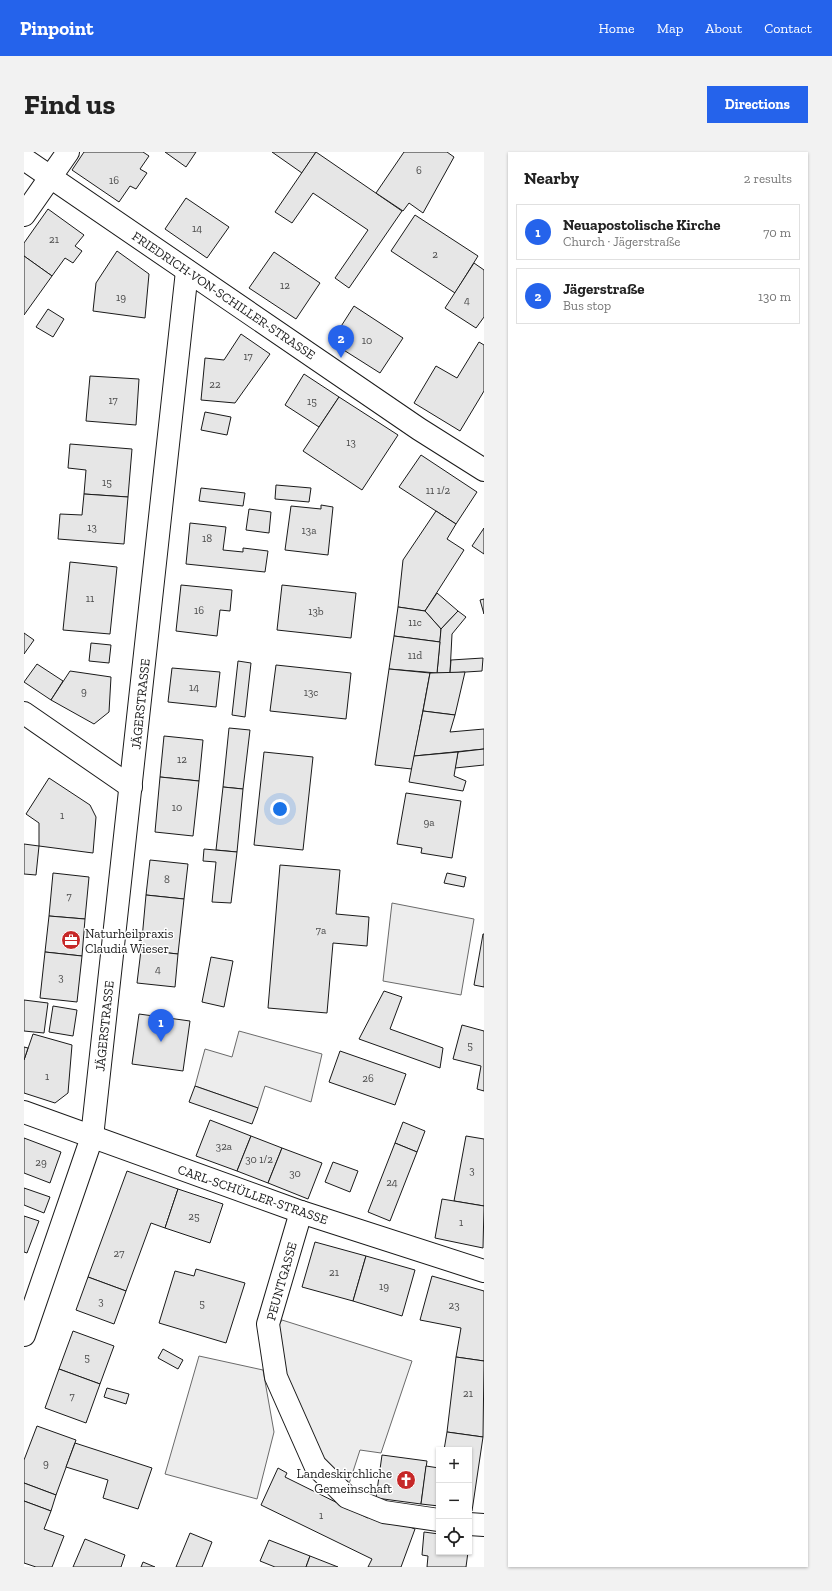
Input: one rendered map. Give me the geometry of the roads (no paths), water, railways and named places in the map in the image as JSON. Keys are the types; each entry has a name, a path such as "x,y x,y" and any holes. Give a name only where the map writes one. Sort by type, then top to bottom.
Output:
{"street":[{"path":"24,215 68,152"},
{"name":"FRIEDRICH-VON-SCHILLER-STRASSE","path":"24,159 419,428 484,470"},
{"name":"JÄGERSTRASSE","path":"24,1335 92,1136 187,271"},
{"path":"24,713 131,787"},
{"name":"CARL-SCHÜLLER-STRASSE","path":"24,1112 301,1212 484,1271"},
{"name":"PEUNTGASSE","path":"301,1212 268,1324 276,1377 315,1465 347,1497 384,1512 436,1520"},
{"path":"472,1524 484,1525"}],"place":[{"name":"Jägerstraße","path":"341,358"},
{"name":"Naturheilpraxis Claudia Wieser","path":"71,940"},
{"name":"Neuapostolische Kirche","path":"161,1042"},
{"name":"Landeskirchliche Gemeinschaft","path":"406,1480"}]}
